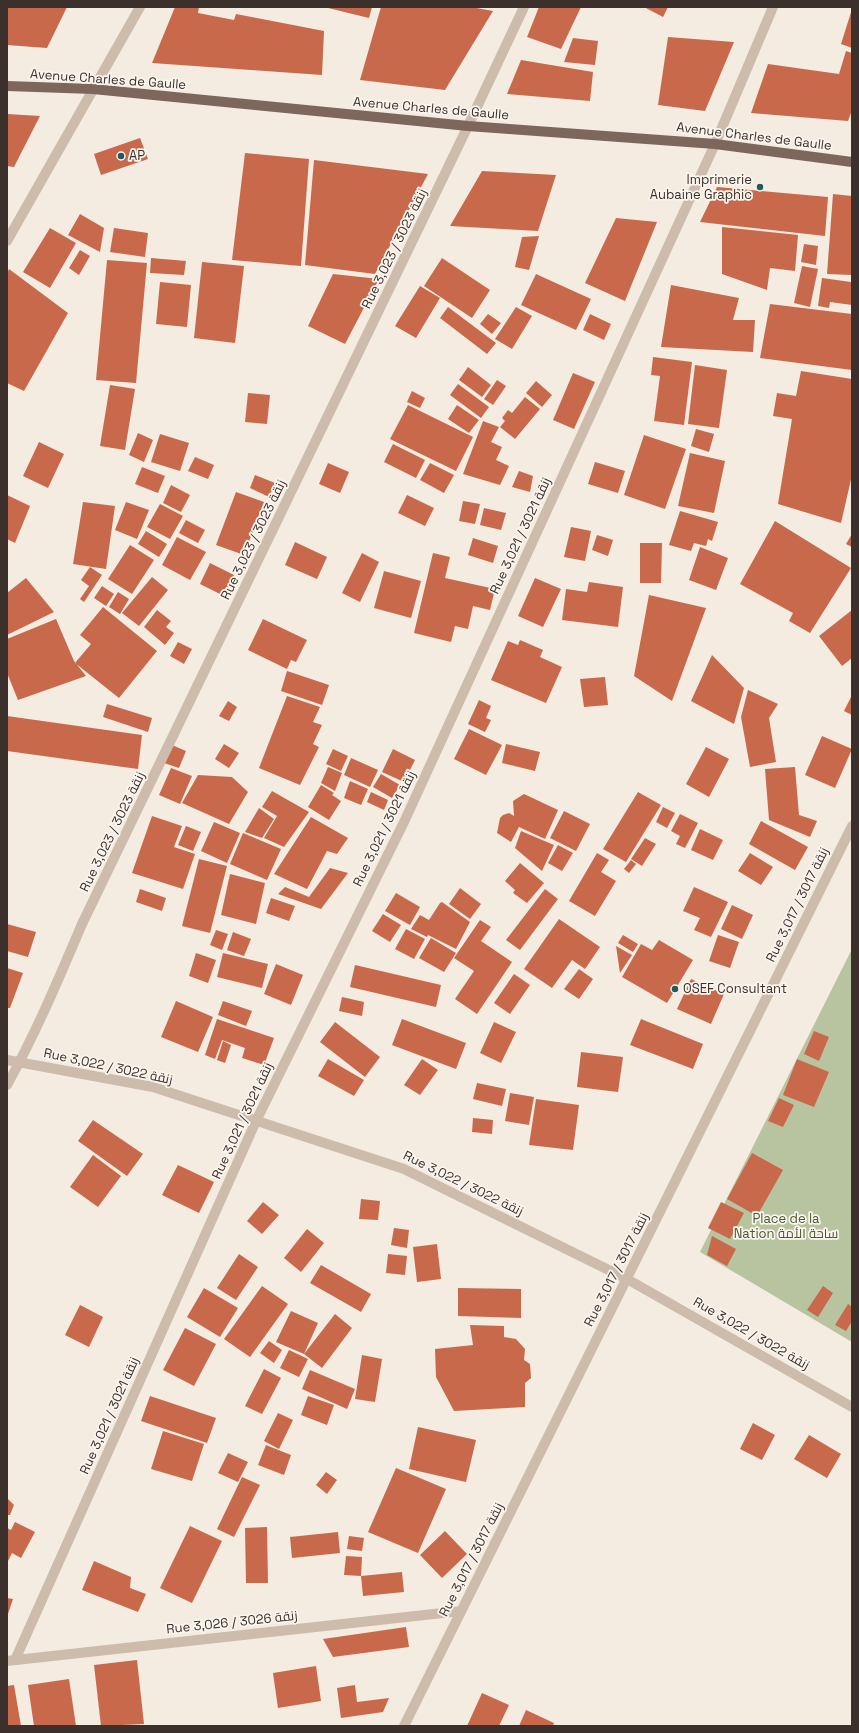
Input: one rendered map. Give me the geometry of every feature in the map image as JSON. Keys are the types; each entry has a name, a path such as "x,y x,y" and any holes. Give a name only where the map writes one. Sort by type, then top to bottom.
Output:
{"main road":[{"name":"Avenue Charles de Gaulle","path":"7,86 93,89 468,126 715,144 852,162"}],"street":[{"path":"7,242 140,7"},
{"name":"Rue 3,023 / زنقة 3023","path":"7,1085 20,1062 89,910 524,7"},
{"name":"Rue 3,021 / زنقة 3021","path":"11,1661 256,1120 404,822 715,144 772,7"},
{"name":"Rue 3,017 / زنقة 3017","path":"404,1726 852,826"},
{"path":"842,846 852,850"},
{"name":"Rue 3,022 / زنقة 3022","path":"7,1060 153,1087 404,1169 627,1279 852,1406"},
{"name":"Rue 3,026 / زنقة 3026","path":"11,1661 461,1611"}],"green space":[{"name":"Place de la Nation ساحة الأمة","path":"852,949 852,1342 700,1252"}],"building":[{"path":"7,7 67,7 47,48 7,45"},
{"path":"175,7 199,7 198,13 234,20 236,14 324,31 322,75 152,63"},
{"path":"324,7 372,7 369,18"},
{"path":"381,7 471,7 493,11 445,90 360,80"},
{"path":"539,7 581,7 561,49 527,37"},
{"path":"644,7 668,7 663,17"},
{"path":"852,9 852,48 841,44"},
{"path":"668,37 734,42 705,111 658,105"},
{"path":"573,38 598,41 595,65 564,62"},
{"path":"846,51 852,53 852,110 848,121 751,113 768,64 839,74"},
{"path":"521,60 593,72 590,101 507,94"},
{"path":"7,114 40,116 14,167 7,166"},
{"name":"AP","path":"140,138 148,159 101,175 94,154"},
{"path":"245,153 309,159 301,266 232,260"},
{"path":"314,160 428,174 375,274 305,265"},
{"path":"482,171 556,175 538,231 450,226"},
{"path":"717,187 828,197 825,236 700,222"},
{"path":"833,194 852,196 852,275 827,274"},
{"path":"80,214 104,228 100,252 68,235"},
{"path":"616,218 657,222 625,301 585,283"},
{"path":"722,227 798,235 795,271 770,268 767,290 722,274"},
{"path":"50,228 76,243 50,288 23,272"},
{"path":"114,228 148,233 145,257 110,252"},
{"path":"539,236 529,270 515,267 522,237"},
{"path":"804,244 818,246 816,265 801,262"},
{"path":"80,250 90,256 79,275 69,268"},
{"path":"151,258 186,261 184,275 150,273"},
{"path":"442,258 490,290 472,318 424,286"},
{"path":"107,260 147,263 136,383 96,380"},
{"path":"202,262 244,266 235,343 194,338"},
{"path":"802,266 818,269 810,307 794,303"},
{"path":"9,269 68,313 24,391 7,383 7,274"},
{"path":"333,274 379,279 345,344 308,326"},
{"path":"536,274 591,299 576,330 521,305"},
{"path":"822,278 851,282 852,305 830,302 829,308 818,306"},
{"path":"160,282 191,285 187,327 156,324"},
{"path":"671,285 739,298 733,320 755,320 753,352 661,347"},
{"path":"420,286 440,298 416,338 395,326"},
{"path":"770,304 852,314 852,370 760,358"},
{"path":"448,307 496,343 487,354 440,318"},
{"path":"516,307 532,316 512,349 495,339"},
{"path":"488,314 501,323 492,334 480,324"},
{"path":"590,314 611,324 604,340 583,330"},
{"path":"653,357 692,362 684,425 654,421 660,376 651,375"},
{"path":"695,365 727,370 719,428 688,424"},
{"path":"468,367 491,385 482,397 459,380"},
{"path":"801,371 852,379 852,475 841,523 778,504 792,419 773,416 777,393 796,396"},
{"path":"573,373 595,382 574,429 553,420"},
{"path":"497,380 506,386 493,405 484,399"},
{"path":"536,381 552,395 542,407 526,393"},
{"path":"458,384 489,407 481,418 450,395"},
{"path":"110,385 135,389 125,450 100,446"},
{"path":"412,391 425,398 420,408 407,402"},
{"path":"248,393 270,395 267,424 245,422"},
{"path":"525,397 540,409 515,439 500,427 505,421 502,418 508,410 512,413"},
{"path":"408,405 473,437 456,471 390,439"},
{"path":"457,405 479,420 469,433 448,419"},
{"path":"483,421 499,427 491,442 502,447 496,460 509,466 500,485 463,474"},
{"path":"696,429 714,434 709,452 691,446"},
{"path":"138,433 153,440 144,462 129,455"},
{"path":"160,434 189,443 180,471 151,462"},
{"path":"644,435 686,449 665,509 624,495"},
{"path":"39,442 64,454 48,488 23,476"},
{"path":"393,444 425,460 416,478 384,462"},
{"path":"690,453 725,461 714,513 678,506"},
{"path":"195,457 214,465 208,479 188,471"},
{"path":"595,462 625,471 618,493 588,484"},
{"path":"328,463 349,472 340,493 319,484"},
{"path":"430,463 454,475 444,493 420,480"},
{"path":"142,467 165,476 158,493 135,484"},
{"path":"519,471 533,476 530,492 512,487"},
{"path":"255,475 275,483 269,497 250,488"},
{"path":"171,485 190,495 181,512 163,503"},
{"path":"236,492 264,502 244,555 216,545"},
{"path":"7,495 30,506 15,543 7,539"},
{"path":"407,495 434,508 425,526 398,513"},
{"path":"463,501 480,504 475,524 459,521"},
{"path":"83,502 115,506 106,569 73,564"},
{"path":"126,502 149,510 137,539 115,530"},
{"path":"160,504 183,516 170,539 147,527"},
{"path":"484,508 506,513 501,530 480,525"},
{"path":"680,511 718,522 712,541 708,539 706,546 694,543 691,551 669,545"},
{"path":"186,520 205,530 198,543 179,533"},
{"path":"775,521 851,568 810,633 789,621 793,613 740,584"},
{"path":"571,527 591,531 585,561 564,557"},
{"path":"146,531 167,544 159,557 138,544"},
{"path":"852,534 852,547 846,544"},
{"path":"597,535 613,540 608,556 592,550"},
{"path":"177,537 206,552 190,580 162,565"},
{"path":"473,538 498,546 493,563 468,555"},
{"path":"295,542 327,557 317,579 285,565"},
{"path":"640,543 662,543 661,583 640,583"},
{"path":"130,545 154,560 132,594 108,579"},
{"path":"700,547 728,558 716,590 689,580"},
{"path":"362,553 379,562 360,602 342,593"},
{"path":"433,553 450,557 445,578 495,589 490,610 473,606 468,629 455,626 451,642 414,633"},
{"path":"210,563 234,575 224,596 200,584"},
{"path":"90,567 102,575 84,602 80,599 89,586 81,580"},
{"path":"384,571 421,581 411,618 374,608"},
{"path":"152,577 168,590 139,626 122,613"},
{"path":"26,578 54,612 7,635 7,593"},
{"path":"535,578 561,589 543,627 518,616"},
{"path":"589,582 623,587 618,627 562,620 566,589 587,592"},
{"path":"102,586 114,594 106,606 94,598"},
{"path":"118,592 129,599 120,614 109,607"},
{"path":"649,595 706,608 672,701 634,676"},
{"path":"103,607 157,651 119,698 75,663 91,644 80,635"},
{"path":"157,610 171,621 166,627 174,633 165,645 144,627"},
{"path":"852,610 852,658 842,666 819,636"},
{"path":"56,619 74,661 86,676 18,700 7,673 7,639"},
{"path":"263,619 307,640 296,662 291,660 287,669 248,650"},
{"path":"520,640 543,650 540,657 562,667 546,703 491,680 508,641 518,645"},
{"path":"178,642 192,649 184,664 170,656"},
{"path":"712,655 744,688 734,724 691,701"},
{"path":"287,671 329,685 322,705 281,691"},
{"path":"605,677 608,705 584,707 580,679"},
{"path":"748,690 778,704 769,718 776,762 750,767 741,717"},
{"path":"852,695 852,715 844,711"},
{"path":"287,696 320,707 313,722 322,725 313,744 319,747 300,785 259,768"},
{"path":"479,700 491,706 486,718 491,720 485,732 468,724"},
{"path":"228,701 237,707 229,721 219,716"},
{"path":"107,704 152,718 148,732 103,717"},
{"path":"7,716 142,735 138,769 7,751"},
{"path":"469,729 502,745 486,775 454,759"},
{"path":"822,736 852,749 835,788 805,775"},
{"path":"224,744 239,753 229,768 215,759"},
{"path":"506,744 540,752 535,771 502,763"},
{"path":"172,745 186,751 179,768 164,763"},
{"path":"706,747 729,759 709,797 686,784"},
{"path":"333,749 348,756 341,771 326,764"},
{"path":"393,749 415,760 404,782 382,772"},
{"path":"351,758 378,770 370,787 344,775"},
{"path":"328,767 342,773 335,791 321,783"},
{"path":"795,767 799,815 817,821 810,837 769,820 765,769"},
{"path":"171,768 192,776 180,804 159,795"},
{"path":"381,774 400,785 392,798 373,787"},
{"path":"198,775 232,777 248,792 229,824 182,803"},
{"path":"350,781 368,789 361,805 344,798"},
{"path":"321,785 334,793 332,795 341,801 329,820 308,807"},
{"path":"272,791 309,812 284,847 264,838 277,816 262,807"},
{"path":"371,792 388,800 384,810 367,802"},
{"path":"638,792 661,805 626,862 603,849"},
{"path":"524,794 558,810 545,839 519,827 511,842 497,833 500,818 509,813 514,816 513,801"},
{"path":"663,807 675,813 667,828 656,822"},
{"path":"259,808 274,819 262,838 245,832"},
{"path":"564,811 590,824 576,851 550,838"},
{"path":"680,814 698,823 685,848 676,844 680,836 671,831"},
{"path":"152,816 182,826 174,847 195,854 183,889 132,873"},
{"path":"311,817 348,838 337,854 327,851 307,889 274,874"},
{"path":"761,821 808,847 795,870 749,844"},
{"path":"214,822 240,833 227,863 201,851"},
{"path":"186,826 201,832 193,851 178,845"},
{"path":"700,829 723,840 713,860 691,850"},
{"path":"521,831 554,845 542,871 515,848"},
{"path":"243,833 281,849 267,880 230,864"},
{"path":"645,838 656,844 642,866 631,859"},
{"path":"558,845 573,853 562,871 548,863"},
{"path":"597,853 609,860 601,872 616,881 595,916 569,901"},
{"path":"750,853 773,867 761,885 738,871"},
{"path":"199,859 227,866 210,933 182,926"},
{"path":"631,860 636,864 629,873 624,869"},
{"path":"520,863 544,883 527,903 513,893 515,890 505,881"},
{"path":"330,868 348,873 321,909 278,894 285,887 309,897"},
{"path":"230,874 265,883 256,924 221,915"},
{"path":"694,887 728,902 711,937 694,930 700,918 683,911"},
{"path":"460,888 481,904 470,919 449,904"},
{"path":"140,889 166,898 162,911 136,902"},
{"path":"545,889 558,899 520,950 506,940"},
{"path":"396,893 420,907 410,925 385,911"},
{"path":"271,898 295,906 289,921 266,913"},
{"path":"442,902 470,922 456,949 428,935 427,937 411,929 420,915 429,920"},
{"path":"732,905 753,915 742,939 721,929"},
{"path":"383,914 401,925 390,942 372,931"},
{"path":"559,919 600,947 585,969 572,960 552,988 524,969"},
{"path":"480,920 491,927 481,941 512,962 477,1014 455,999 474,971 454,958"},
{"path":"7,924 36,932 28,957 7,951"},
{"path":"406,929 425,939 414,959 395,949"},
{"path":"216,930 228,934 222,950 210,945"},
{"path":"233,932 251,939 244,956 227,950"},
{"path":"623,935 638,944 633,952 618,943"},
{"path":"718,935 739,942 730,968 709,961"},
{"path":"431,938 456,953 444,972 419,958"},
{"path":"659,940 693,960 667,1003 622,977 641,944 652,950"},
{"path":"616,946 632,955 620,973"},
{"path":"196,953 216,960 208,983 189,976"},
{"path":"223,953 268,964 262,988 217,977"},
{"path":"276,964 303,975 291,1005 264,994"},
{"path":"355,965 441,985 436,1007 350,987"},
{"path":"7,968 23,973 10,1008 7,1008"},
{"path":"579,969 593,979 579,999 564,989"},
{"path":"514,974 530,985 510,1014 494,1003"},
{"path":"691,979 724,994 711,1024 677,1009"},
{"path":"342,997 364,1002 362,1016 339,1011"},
{"path":"176,1001 213,1017 198,1052 161,1037"},
{"path":"223,1001 252,1011 246,1026 218,1015"},
{"path":"217,1019 274,1038 264,1065 242,1058 245,1048 222,1040 215,1059 205,1055"},
{"path":"402,1019 466,1043 456,1069 392,1045"},
{"path":"641,1019 703,1044 693,1069 630,1045"},
{"path":"335,1022 380,1057 365,1077 320,1042"},
{"path":"494,1022 516,1032 501,1063 480,1053"},
{"path":"814,1031 829,1037 819,1061 804,1054"},
{"path":"223,1041 231,1045 225,1063 217,1060"},
{"path":"581,1052 623,1057 618,1092 577,1087"},
{"path":"328,1059 364,1080 354,1096 318,1076"},
{"path":"422,1059 438,1070 420,1095 404,1085"},
{"path":"797,1059 829,1072 814,1107 783,1095"},
{"path":"477,1083 506,1089 502,1106 473,1099"},
{"path":"510,1093 534,1097 529,1125 505,1121"},
{"path":"779,1098 794,1105 783,1127 768,1121"},
{"path":"536,1099 579,1105 573,1150 529,1145"},
{"path":"473,1118 493,1120 492,1134 472,1132"},
{"path":"93,1120 143,1154 127,1176 78,1141"},
{"path":"752,1153 783,1170 757,1216 727,1199"},
{"path":"93,1155 121,1176 98,1207 70,1187"},
{"path":"178,1165 214,1182 199,1213 162,1195"},
{"path":"361,1199 380,1201 378,1220 359,1219"},
{"path":"263,1202 279,1215 262,1234 247,1221"},
{"path":"721,1202 744,1213 730,1239 708,1228"},
{"path":"394,1228 409,1230 407,1248 391,1245"},
{"path":"307,1229 324,1243 301,1272 284,1258"},
{"path":"712,1236 736,1249 727,1266 707,1255"},
{"path":"437,1244 441,1279 417,1282 413,1247"},
{"path":"239,1254 258,1267 236,1300 217,1288"},
{"path":"388,1254 407,1256 405,1275 386,1273"},
{"path":"321,1265 371,1294 361,1312 310,1283"},
{"path":"262,1286 288,1304 250,1357 224,1339"},
{"path":"823,1286 833,1293 818,1317 807,1310"},
{"path":"204,1288 238,1308 220,1337 187,1317"},
{"path":"458,1288 521,1289 521,1318 458,1316"},
{"path":"848,1304 852,1307 852,1321 846,1331 835,1325"},
{"path":"80,1305 103,1317 89,1347 65,1335"},
{"path":"291,1311 318,1323 304,1354 276,1342"},
{"path":"335,1314 352,1328 322,1368 304,1354"},
{"path":"470,1325 504,1326 504,1337 516,1339 525,1349 524,1360 530,1364 531,1378 525,1383 525,1407 454,1411 436,1377 435,1349 473,1345"},
{"path":"185,1328 216,1344 194,1386 163,1370"},
{"path":"269,1341 282,1350 274,1363 260,1353"},
{"path":"289,1350 308,1359 299,1377 280,1368"},
{"path":"362,1355 382,1359 375,1402 355,1399"},
{"path":"264,1369 281,1378 262,1414 245,1406"},
{"path":"310,1370 355,1389 347,1409 302,1389"},
{"path":"150,1396 216,1418 207,1443 141,1421"},
{"path":"308,1396 334,1405 327,1425 301,1415"},
{"path":"278,1413 293,1420 279,1449 264,1441"},
{"path":"753,1423 775,1435 762,1460 740,1449"},
{"path":"418,1427 476,1440 466,1482 409,1469"},
{"path":"163,1431 204,1444 192,1481 151,1469"},
{"path":"809,1435 841,1454 827,1478 794,1459"},
{"path":"266,1445 291,1455 284,1475 258,1465"},
{"path":"228,1453 248,1462 238,1482 218,1473"},
{"path":"396,1468 446,1489 418,1553 368,1532"},
{"path":"326,1472 337,1480 327,1494 316,1485"},
{"path":"242,1477 260,1485 234,1537 217,1529"},
{"path":"7,1498 14,1505 10,1515 7,1515"},
{"path":"15,1522 35,1532 21,1558 12,1553 7,1563 7,1528 11,1530"},
{"path":"190,1526 222,1541 192,1603 160,1588"},
{"path":"267,1527 268,1583 246,1583 245,1528"},
{"path":"445,1531 467,1554 442,1578 420,1555"},
{"path":"338,1532 340,1553 292,1558 290,1537"},
{"path":"349,1536 364,1538 362,1551 347,1549"},
{"path":"346,1556 362,1557 361,1576 344,1575"},
{"path":"94,1561 131,1577 130,1588 146,1594 138,1612 82,1590"},
{"path":"402,1572 404,1592 363,1596 361,1576"},
{"path":"7,1598 13,1599 7,1617"},
{"path":"406,1627 409,1647 333,1657 323,1639"},
{"path":"137,1660 144,1724 101,1726 94,1665"},
{"path":"316,1666 321,1701 278,1708 273,1673"},
{"path":"69,1679 76,1726 34,1726 28,1685"},
{"path":"14,1685 21,1726 7,1726 7,1686"},
{"path":"355,1685 357,1702 389,1698 383,1712 341,1718 337,1688"},
{"path":"482,1693 509,1705 499,1726 467,1726"},
{"path":"526,1710 554,1723 553,1726 519,1726"}],"place":[{"name":"AP","path":"121,156"},
{"name":"Imprimerie Aubaine Graphic","path":"760,187"},
{"name":"OSEF Consultant","path":"675,989"}]}
